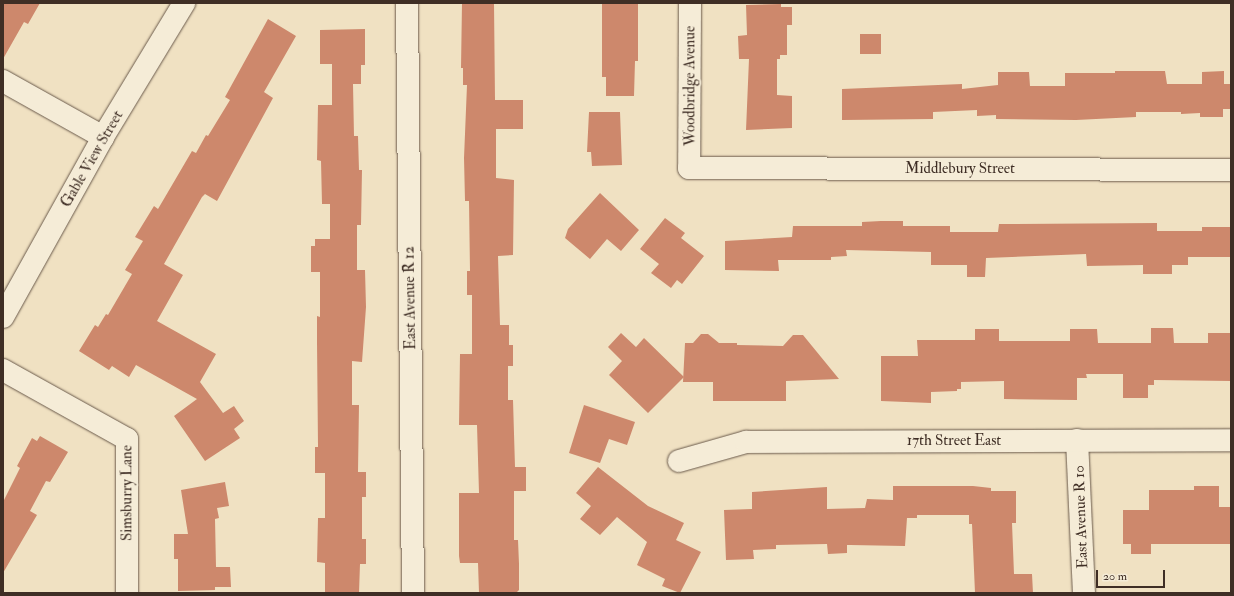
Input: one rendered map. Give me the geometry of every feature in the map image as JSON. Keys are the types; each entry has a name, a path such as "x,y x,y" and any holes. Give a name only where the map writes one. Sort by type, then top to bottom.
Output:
{"street":[{"name":"Gable View Street","path":"3,317 103,137 184,3"},
{"name":"East Avenue R 12","path":"407,3 413,593"},
{"name":"Woodbridge Avenue","path":"689,168 690,3"},
{"path":"3,82 103,137"},
{"name":"Middlebury Street","path":"689,168 1231,170"},
{"name":"Simsburry Lane","path":"3,370 127,439 127,593"},
{"name":"East Avenue R 10","path":"1077,440 1084,593"},
{"name":"17th Street East","path":"679,461 746,442 1231,440"}],"building":[{"path":"3,3 40,3 28,24 24,22 3,59"},
{"path":"462,3 494,3 495,100 523,100 523,129 496,129 496,178 514,180 513,255 498,256 500,325 509,325 509,345 513,345 513,366 508,366 508,400 513,400 515,467 526,467 526,491 514,491 514,540 518,540 519,564 519,590 517,592 479,593 478,563 460,563 459,556 459,493 479,493 477,425 459,425 460,354 472,354 472,295 467,295 467,271 470,271 469,201 465,201 464,158 467,85 463,85 463,68 461,68"},
{"path":"602,3 638,3 638,61 635,61 634,96 606,96 606,77 602,77"},
{"path":"781,4 781,7 792,7 792,25 787,25 787,55 780,55 780,59 777,59 777,95 792,96 792,128 746,130 749,59 739,59 738,36 747,35 746,5"},
{"path":"268,19 296,36 264,92 273,98 217,201 205,194 202,197 164,264 183,275 157,321 216,354 200,382 223,413 234,406 244,421 234,429 240,438 205,461 174,416 197,399 136,365 129,377 112,366 109,370 79,351 95,325 98,327 106,314 108,315 132,274 125,270 143,241 135,237 154,206 158,209 192,151 196,153 206,135 208,136 230,100 225,97"},
{"path":"365,29 365,65 361,65 361,84 353,84 354,136 358,136 359,170 362,170 361,225 357,225 357,270 365,270 366,307 362,362 352,361 352,405 359,405 358,472 366,472 366,497 362,497 362,539 366,539 366,564 360,564 359,593 325,593 325,563 317,562 318,518 325,518 325,473 315,473 315,447 318,447 317,316 320,317 320,272 311,272 311,246 315,246 315,239 330,239 330,204 322,204 321,161 317,160 318,105 332,105 332,64 320,64 320,30"},
{"path":"860,34 881,34 881,54 860,54"},
{"path":"1115,71 1165,71 1167,84 1202,84 1202,72 1224,71 1224,84 1231,84 1231,109 1223,109 1223,117 1200,117 1200,113 1181,114 1181,112 1136,112 1136,117 1076,120 996,119 996,115 977,116 977,110 933,112 933,119 842,120 842,89 962,84 962,89 998,85 998,72 1029,72 1030,86 1065,86 1065,73 1115,73"},
{"path":"589,112 620,112 622,165 592,166 591,152 587,152"},
{"path":"600,193 639,230 621,251 607,239 590,259 565,238 568,229"},
{"path":"665,218 685,233 681,238 704,256 682,284 677,280 671,288 651,273 659,264 640,249"},
{"path":"903,221 903,226 950,226 950,232 998,232 999,224 1157,223 1157,231 1202,231 1202,227 1231,227 1231,257 1188,257 1188,265 1172,265 1172,274 1143,274 1143,265 1087,266 1086,254 986,258 985,277 967,277 967,265 931,265 931,252 846,250 847,256 831,257 831,260 778,260 779,271 725,270 725,241 792,237 793,226 862,226 862,222"},
{"path":"1151,328 1173,328 1174,343 1208,343 1208,333 1231,333 1231,381 1154,380 1154,385 1148,385 1148,398 1123,398 1123,374 1086,374 1087,378 1077,378 1077,400 1004,399 1004,381 961,382 961,389 957,389 957,391 931,392 931,403 881,401 881,356 918,356 917,340 975,340 975,329 999,329 999,341 1070,341 1070,329 1097,329 1098,343 1151,343"},
{"path":"621,333 636,347 644,338 684,377 648,413 609,375 622,361 608,347"},
{"path":"701,334 708,334 719,343 783,346 793,335 803,335 839,379 786,381 786,401 713,401 713,382 683,382 685,343 693,343"},
{"path":"584,405 635,422 627,445 609,439 600,463 569,453"},
{"path":"40,436 68,452 50,482 46,481 30,511 37,515 3,573 3,502 20,468 17,466 32,438 37,441"},
{"path":"598,467 648,506 684,523 676,540 701,552 680,593 662,586 665,579 637,565 647,542 617,517 600,535 580,519 591,506 576,493"},
{"path":"225,482 229,506 217,508 219,518 215,519 216,567 230,567 231,587 215,587 215,590 178,591 178,559 174,559 174,534 188,534 181,490"},
{"path":"893,486 973,486 991,488 991,491 1016,491 1016,523 1012,523 1014,574 1032,574 1033,593 975,593 972,524 969,524 969,515 917,515 917,518 907,518 905,546 847,545 847,553 828,554 827,544 776,545 776,549 753,550 754,559 726,560 724,510 752,509 752,492 827,487 827,509 865,508 867,499 893,500"},
{"path":"1194,486 1219,486 1219,507 1231,507 1231,544 1151,544 1151,554 1131,554 1131,544 1123,544 1123,510 1149,510 1149,490 1194,490"}]}
